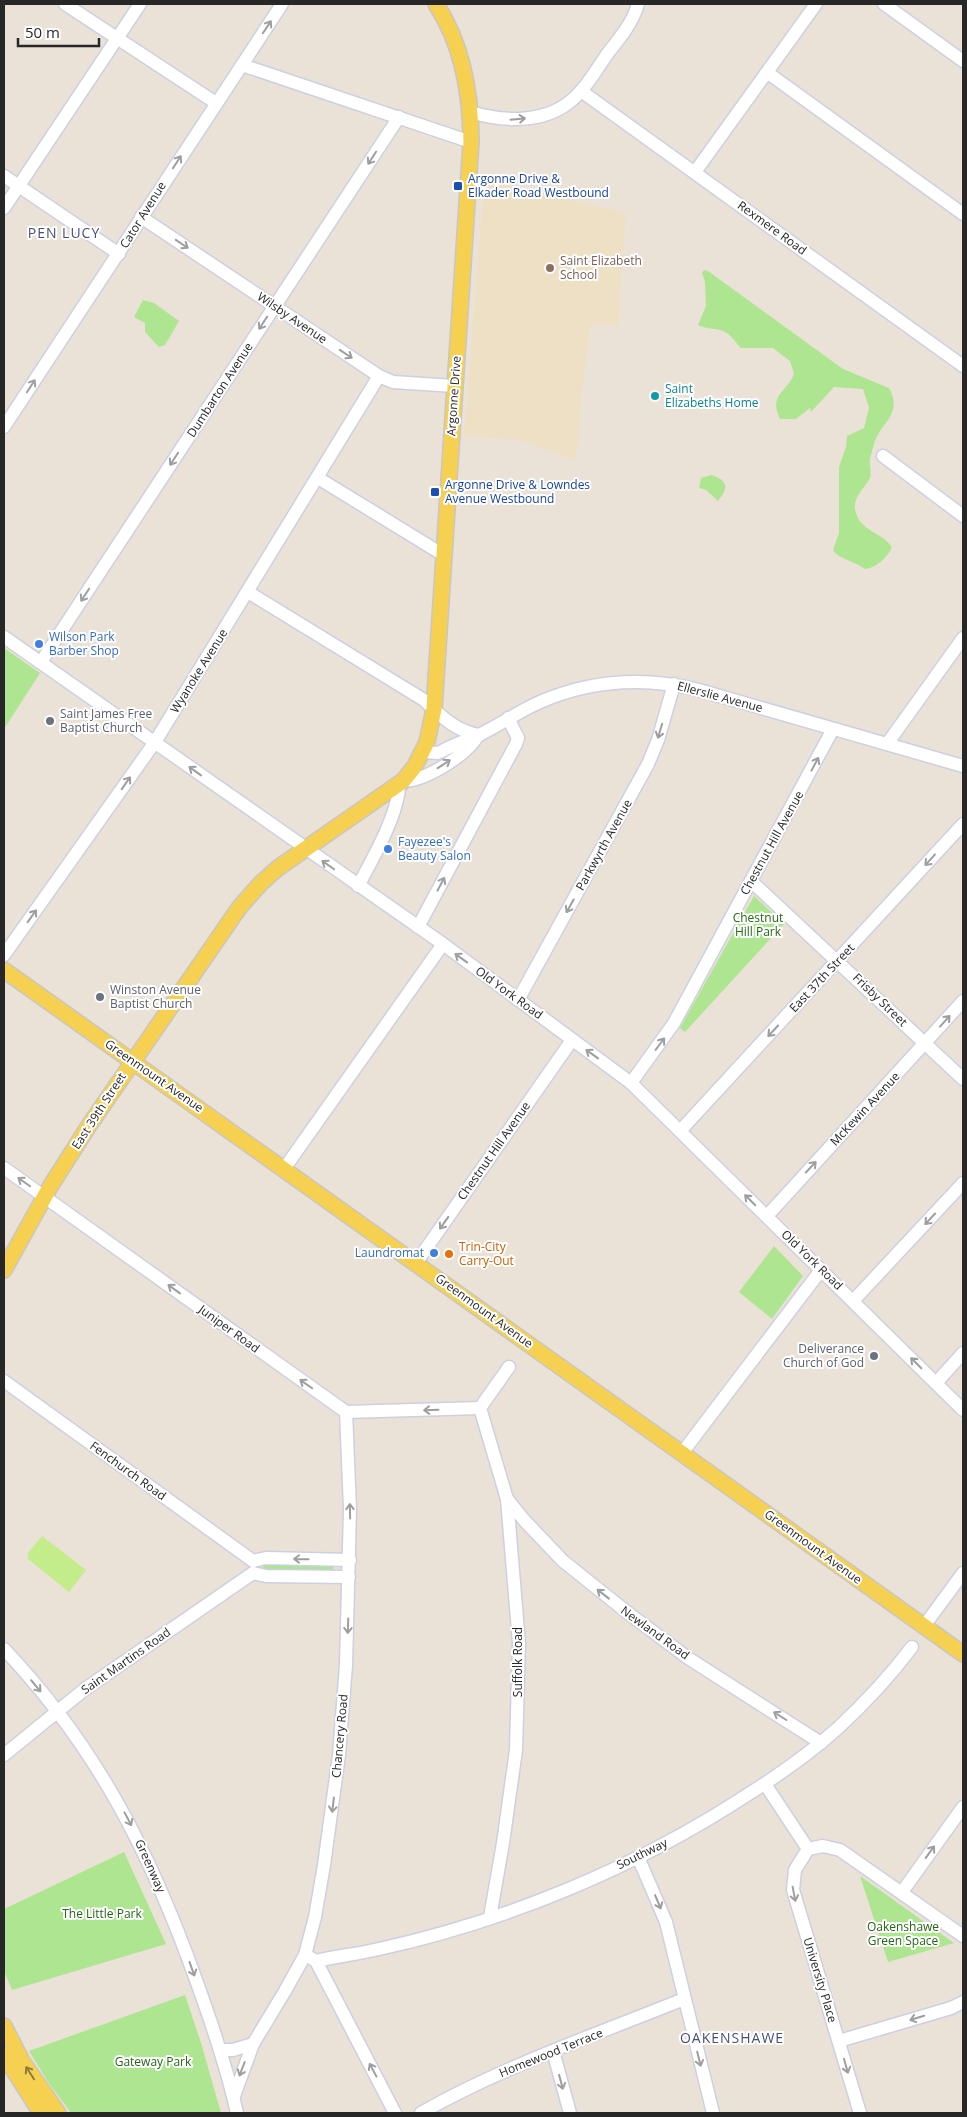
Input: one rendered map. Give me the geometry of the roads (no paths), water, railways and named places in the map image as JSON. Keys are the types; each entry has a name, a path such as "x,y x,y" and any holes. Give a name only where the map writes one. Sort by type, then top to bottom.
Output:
{"main road":[{"name":"Argonne Drive","path":"401,783 415,766 423,752 430,733 434,709 442,554 471,142 470,112 456,46 436,4"},
{"path":"305,850 401,783"},
{"name":"East 39th Street","path":"4,1270 45,1196 88,1127 248,896 274,872 305,850"},
{"name":"Greenmount Avenue","path":"4,970 963,1654"},
{"path":"4,2026 22,2061 58,2113"},
{"path":"4,2055 41,2113"}],"street":[{"path":"64,4 216,103"},
{"path":"4,208 140,4"},
{"name":"Cator Avenue","path":"5,424 119,254 141,217 282,4"},
{"path":"470,112 508,119 533,117 566,105 581,92 633,17 638,4"},
{"path":"695,172 816,4"},
{"path":"884,4 963,61"},
{"path":"242,65 471,142"},
{"path":"768,73 963,214"},
{"name":"Rexmere Road","path":"581,92 963,366"},
{"name":"Dumbarton Avenue","path":"41,662 399,117"},
{"path":"4,176 119,254"},
{"name":"Wilsby Avenue","path":"141,217 379,376 393,382 454,386"},
{"name":"Wyanoke Avenue","path":"4,955 155,742 379,376"},
{"path":"882,456 963,516"},
{"path":"318,478 442,554"},
{"path":"248,592 422,699 459,730 478,735 468,748 428,775 401,783 390,819 358,886"},
{"name":"Old York Road","path":"4,637 155,742 305,850 442,944 632,1083 963,1410"},
{"path":"887,744 963,638"},
{"name":"Ellerslie Avenue","path":"423,752 438,753 559,695 596,686 637,682 674,684 963,766"},
{"name":"Parkwyrth Avenue","path":"518,1000 648,764 658,740 674,684"},
{"path":"418,928 516,744 518,738 508,718"},
{"name":"Chestnut Hill Avenue","path":"632,1083 668,1034 833,729"},
{"name":"East 37th Street","path":"680,1131 963,824"},
{"name":"Frisby Street","path":"751,882 838,960 963,1078"},
{"path":"284,1169 442,944"},
{"name":"McKewin Avenue","path":"766,1216 963,1001"},
{"name":"Chestnut Hill Avenue","path":"416,1263 572,1040"},
{"name":"Juniper Road","path":"4,1168 346,1412"},
{"path":"854,1301 963,1183"},
{"path":"682,1453 821,1270"},
{"path":"936,1383 963,1354"},
{"path":"346,1412 480,1408 509,1367"},
{"name":"Fenchurch Road","path":"4,1381 253,1567"},
{"name":"Suffolk Road","path":"480,1408 507,1499 518,1635 518,1712 508,1813 490,1918"},
{"name":"Chancery Road","path":"234,2096 252,2044 285,1991 310,1958 339,1755 346,1665 350,1509 346,1412"},
{"name":"Newland Road","path":"507,1499 540,1538 563,1561 628,1613 688,1658 821,1743"},
{"path":"349,1577 266,1576 253,1567 266,1558 350,1560"},
{"name":"Saint Martins Road","path":"4,1755 57,1710 253,1567"},
{"path":"924,1626 963,1573"},
{"name":"Southway","path":"310,1958 380,1949 490,1918 571,1887 638,1857 702,1824 765,1784 821,1743 876,1690 912,1647"},
{"name":"Greenway","path":"4,1649 57,1710 98,1767 134,1831 185,1950 220,2050 234,2096 237,2113"},
{"path":"765,1784 808,1849 823,1846 840,1850 963,1936"},
{"path":"902,1892 963,1807"},
{"name":"University Place","path":"808,1849 795,1870 793,1890 860,2113"},
{"path":"638,1857 666,1922 712,2113"},
{"path":"310,1958 395,2113"},
{"name":"Homewood Terrace","path":"421,2113 467,2088 553,2051 684,1999"},
{"path":"838,2041 951,2008 963,2002"},
{"path":"220,2050 233,2050 252,2044"},
{"path":"553,2051 570,2113"}],"place":[{"name":"Argonne Drive & Elkader Road Westbound","path":"458,186"},
{"name":"Saint Elizabeth School","path":"550,268"},
{"name":"Saint Elizabeths Home","path":"655,396"},
{"name":"Argonne Drive & Lowndes Avenue Westbound","path":"435,492"},
{"name":"Wilson Park Barber Shop","path":"39,644"},
{"name":"Saint James Free Baptist Church","path":"50,721"},
{"name":"Fayezee's Beauty Salon","path":"388,849"},
{"name":"Winston Avenue Baptist Church","path":"100,997"},
{"name":"Laundromat","path":"434,1253"},
{"name":"Trin-City Carry-Out","path":"449,1254"},
{"name":"Deliverance Church of God","path":"874,1356"}],"district":[{"name":"PEN LUCY","path":"64,233"},
{"name":"OAKENSHAWE","path":"732,2038"}],"park label":[{"name":"Chestnut Hill Park","path":"758,925"},
{"name":"The Little Park","path":"102,1914"},
{"name":"Oakenshawe Green Space","path":"903,1934"},
{"name":"Gateway Park","path":"153,2062"}]}
